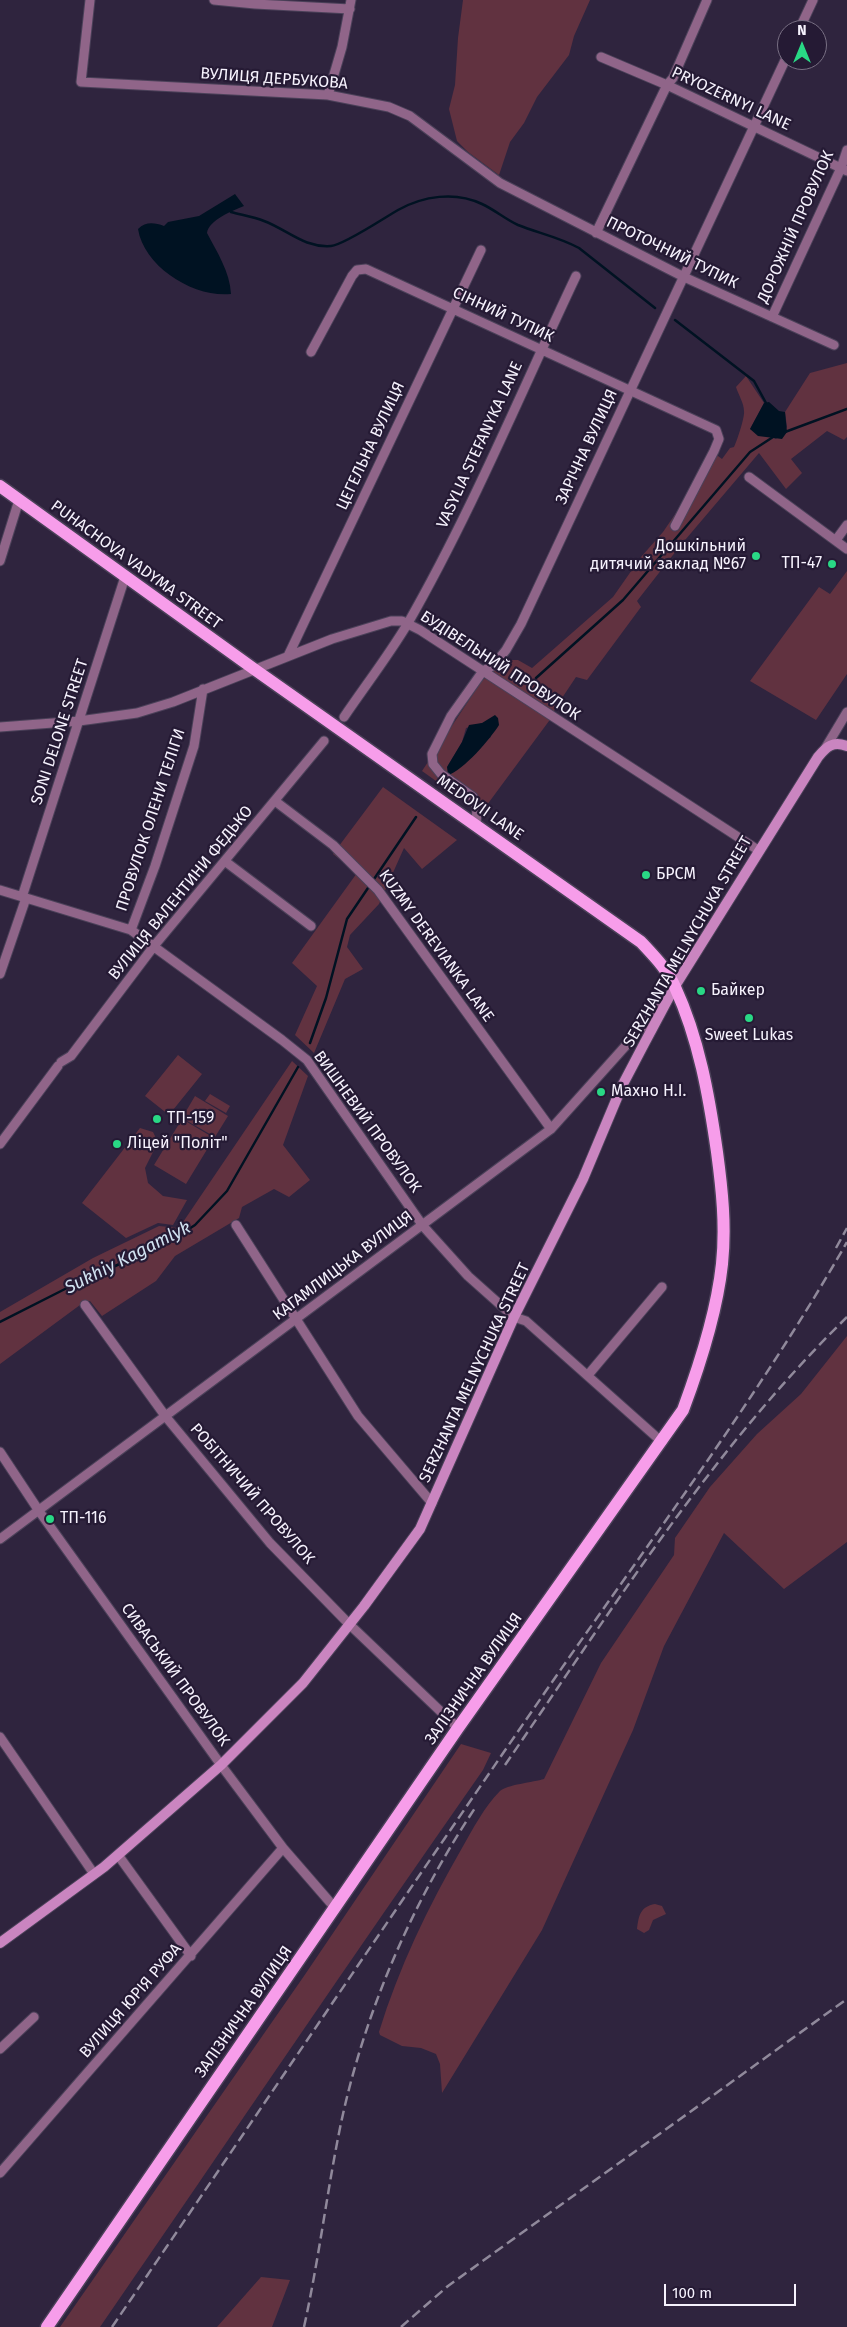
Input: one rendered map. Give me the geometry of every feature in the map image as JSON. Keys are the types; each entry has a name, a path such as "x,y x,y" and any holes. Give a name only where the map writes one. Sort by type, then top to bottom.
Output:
{"main road":[{"name":"PUHACHOVA VADYMA STREET","path":"0,486 254,669"},
{"name":"MEDOVII LANE","path":"254,669 642,942 660,962 675,986"},
{"name":"ЗАЛІЗНИЧНА ВУЛИЦЯ","path":"47,2327 458,1728 683,1410 694,1380 722,1266 724,1224 711,1106 703,1068 675,986"}],"street":[{"name":"ВУЛИЦЯ ДЕРБУКОВА","path":"90,0 81,82 328,95 389,107 410,116 500,183"},
{"path":"214,0 255,4 350,4 342,47 328,95"},
{"path":"596,233 667,85 673,78 707,0"},
{"path":"804,20 813,0"},
{"name":"PRYOZERNYI LANE","path":"601,57 667,85 844,169"},
{"name":"ЗАРІЧНА ВУЛИЦЯ","path":"476,825 477,807 473,798 441,774 432,759 439,737 483,671 494,666 521,624 780,70"},
{"name":"ДОРОЖНІЙ ПРОВУЛОК","path":"772,317 844,169 847,150"},
{"name":"ПРОТОЧНИЙ ТУПИК","path":"500,183 684,276 834,345"},
{"name":"ЦЕГЕЛЬНА ВУЛИЦЯ","path":"288,656 481,250"},
{"name":"СІННИЙ ТУПИК","path":"312,352 322,329 357,270 366,269 716,430 720,439 675,526"},
{"name":"VASYLIA STEFANYKA LANE","path":"407,624 471,505 576,276"},
{"path":"749,477 847,549"},
{"path":"0,561 19,500"},
{"path":"836,540 847,525"},
{"name":"SONI DELONE STREET","path":"0,974 125,576"},
{"name":"БУДІВЕЛЬНИЙ ПРОВУЛОК","path":"0,727 79,721 137,713 332,639 391,620 407,624 483,671 758,850"},
{"path":"344,717 407,624"},
{"name":"ПРОВУЛОК ОЛЕНИ ТЕЛІГИ","path":"131,930 155,866 194,746 203,689"},
{"name":"SERZHANTA MELNYCHUKA STREET","path":"0,1943 118,1855 221,1764 303,1683 350,1624 420,1529 514,1317 583,1179 622,1086 675,986 758,850 847,712"},
{"name":"ВУЛИЦЯ ВАЛЕНТИНИ ФЕДЬКО","path":"0,1144 60,1064 71,1056 82,1042 154,946 226,862 324,741"},
{"path":"826,747 836,743 847,746"},
{"name":"KUZMY DEREVIANKA LANE","path":"275,801 332,846 364,874 378,890 551,1129"},
{"path":"226,862 311,926"},
{"name":"ВИШНЕВИЙ ПРОВУЛОК","path":"0,890 131,930 307,1060 423,1226 468,1276 514,1317 526,1321 662,1442"},
{"name":"КАГАМЛИЦЬКА ВУЛИЦЯ","path":"0,1539 551,1129 647,1022 675,986"},
{"path":"236,1225 358,1416 432,1503"},
{"path":"588,1375 662,1287"},
{"name":"РОБІТНИЧИЙ ПРОВУЛОК","path":"85,1305 166,1417 270,1543 350,1624 458,1728"},
{"name":"СИВАСЬКИЙ ПРОВУЛОК","path":"0,1452 39,1511 221,1764 283,1848 335,1908"},
{"path":"0,1737 94,1874"},
{"name":"ВУЛИЦЯ ЮРІЯ РУФА","path":"0,2173 283,1848"},
{"path":"118,1855 190,1956"},
{"path":"0,2049 34,2017"}],"shaded area":[{"path":"463,0 590,0 574,36 569,55 537,97 524,123 510,142 499,175 468,152 457,141 449,109 455,85"},
{"path":"847,363 847,437 844,440 827,431 791,459 802,473 786,489 759,453 680,546 637,601 641,607 587,680 576,677 549,721 481,813 422,771 481,682 503,660 518,660 532,668 613,597 641,557 663,532 714,457 718,456 722,459 730,448 734,447 744,414 744,408 736,387 746,376 764,403 750,429 776,439 787,427 785,412 810,373","holes":["482,723 491,737 447,767 462,742 466,728"]},
{"path":"847,571 847,674 816,720 750,681 819,587 830,594"},
{"path":"383,787 457,840 422,869 404,848 379,904 350,935 347,947 363,969 345,979 314,1053 295,1035 317,986 292,963 357,873 333,854"},
{"path":"178,1055 202,1074 169,1115 145,1096"},
{"path":"292,1061 308,1076 283,1145 310,1180 289,1197 274,1189 242,1207 239,1218 175,1256 156,1281 102,1316 90,1301 80,1305 0,1364 0,1312 93,1258 159,1226 179,1228"},
{"path":"210,1094 230,1106 226,1113 205,1101"},
{"path":"195,1096 228,1116 215,1137 182,1118"},
{"path":"182,1119 214,1138 186,1184 154,1165"},
{"path":"140,1128 153,1132 158,1142 145,1168 148,1183 163,1196 187,1200 173,1225 158,1223 126,1238 82,1203"},
{"path":"847,1336 847,1542 784,1589 724,1533 664,1646 633,1730 542,1930 442,2093 440,2064 436,2054 421,2048 402,2046 380,2035 379,2032 405,1961 449,1870 479,1818 500,1791 514,1785 544,1779 601,1663 674,1555 675,1538 710,1487 757,1434 801,1394"},
{"path":"461,1744 491,1753 483,1770 100,2327 60,2327 304,1976"},
{"path":"655,1904 662,1906 666,1914 653,1920 649,1930 644,1933 637,1929 641,1912 646,1907"},
{"path":"261,2277 290,2280 272,2327 217,2327"}],"water":[{"path":"235,194 244,206 216,220 207,233 226,270 231,294 202,291 187,285 160,267 150,256 142,243 138,229 141,226 151,223 164,226 168,222 199,216"},
{"path":"769,402 779,411 785,412 787,432 782,439 758,436 750,429 764,403"},
{"path":"495,715 498,718 499,725 490,738 469,761 448,775 447,767 462,742 469,725 482,723"}],"waterway":[{"path":"231,212 264,221 304,241 321,246 331,246 345,241 398,210 418,201 439,197 461,197 482,204 518,225 579,248 655,308"},
{"path":"675,320 754,381 766,403"},
{"name":"Sukhiy Kagamlyk","path":"785,432 847,409"},
{"name":"Sukhiy Kagamlyk","path":"536,678 623,600 750,452 773,437"},
{"name":"Sukhiy Kagamlyk","path":"310,1043 326,998 347,919 416,817"},
{"name":"Sukhiy Kagamlyk","path":"0,1322 67,1288 172,1240 195,1225 227,1191 298,1067"}],"railway":[{"path":"836,1248 847,1228"},
{"path":"112,2327 495,1765 741,1411 778,1356 847,1242"},
{"path":"505,1765 625,1590 708,1476 798,1368 847,1317"},
{"path":"304,2327 341,2123 363,2040 377,1999 411,1920 452,1844 475,1808"},
{"path":"401,2327 448,2286 847,1999"}],"place":[{"name":"Дошкільний дитячий заклад №67","path":"756,556"},
{"name":"ТП-47","path":"832,564"},
{"name":"БРСМ","path":"646,875"},
{"name":"Байкер","path":"701,991"},
{"name":"Sweet Lukas","path":"749,1018"},
{"name":"Махно Н.І.","path":"601,1092"},
{"name":"ТП-159","path":"157,1119"},
{"name":"Ліцей \"Політ\"","path":"117,1144"},
{"name":"ТП-116","path":"50,1519"}]}
